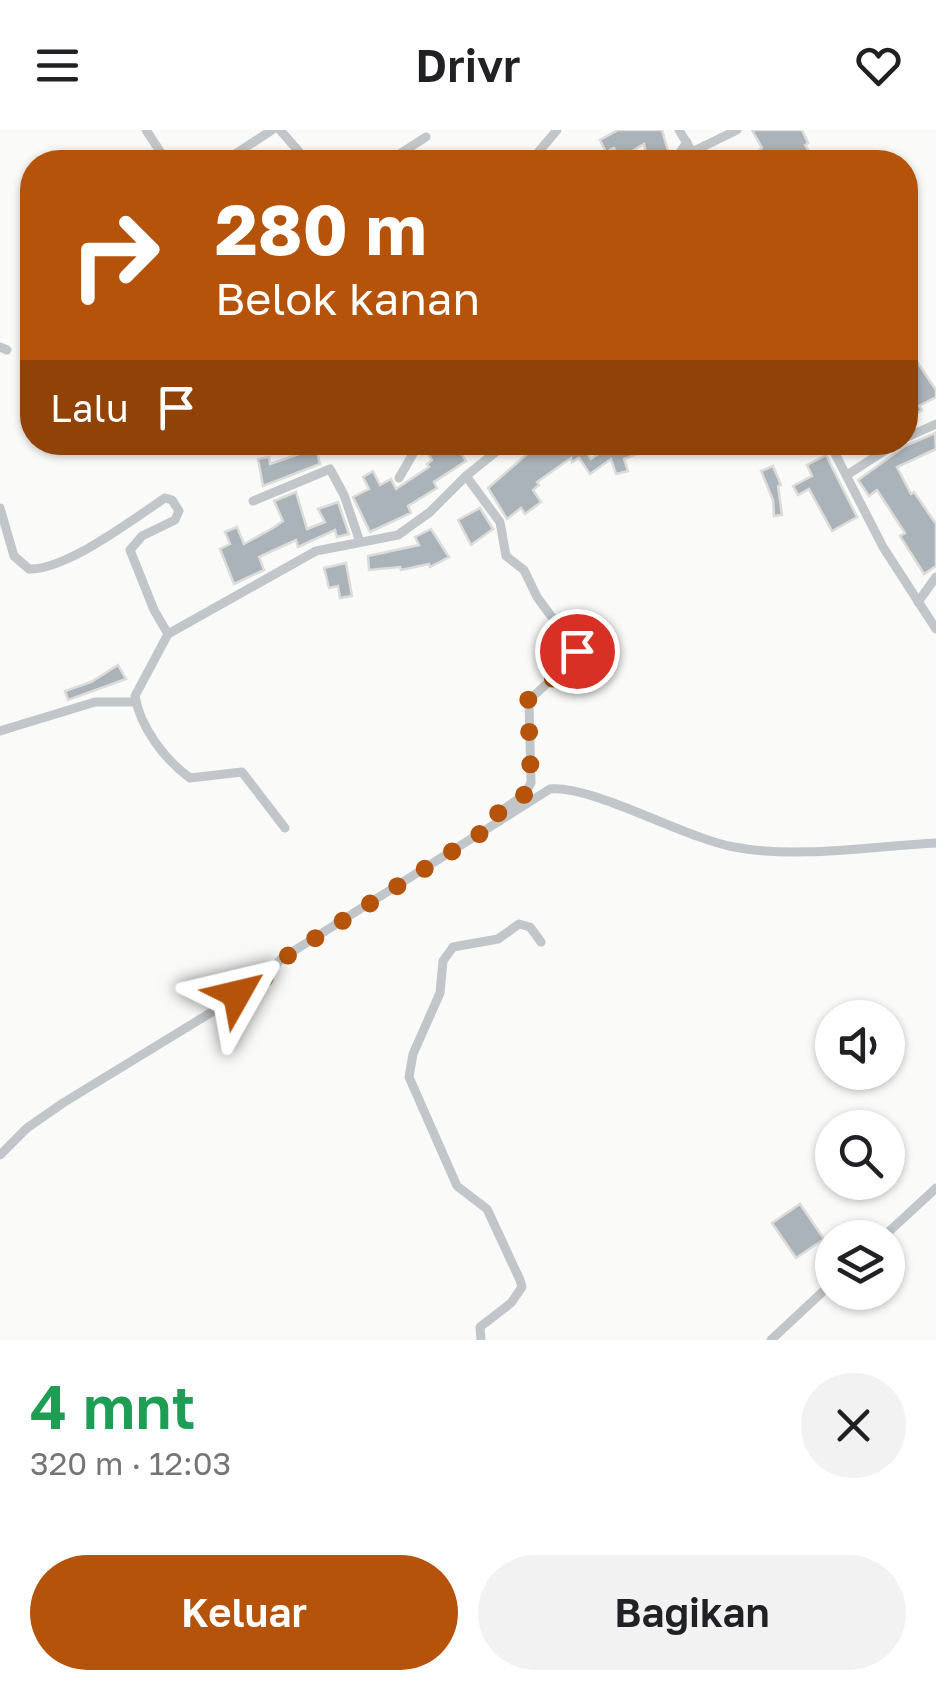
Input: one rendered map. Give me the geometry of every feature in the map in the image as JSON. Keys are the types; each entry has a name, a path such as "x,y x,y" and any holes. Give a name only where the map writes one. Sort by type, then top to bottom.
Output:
{"street":[{"path":"241,150 272,130"},
{"path":"280,130 298,150"},
{"path":"540,150 557,130"},
{"path":"678,130 691,150"},
{"path":"686,150 737,130"},
{"path":"406,150 426,137"},
{"path":"399,478 412,455"},
{"path":"285,828 242,772 225,771 194,779 186,775 148,730 136,702 136,691 168,634 277,570 316,552 398,535 430,512 492,455"},
{"path":"837,455 883,546 936,629"},
{"path":"847,475 878,455"},
{"path":"254,501 330,469 344,495 360,542"},
{"path":"466,476 500,522 506,556 524,570 577,651 572,662 528,700 531,783 524,795 498,812 500,821"},
{"path":"0,508 14,556 29,569 40,570 78,552 166,498 172,500 178,510 176,520 142,536 130,550 168,634"},
{"path":"918,602 936,578"},
{"path":"0,731 95,702 136,702"},
{"path":"0,1155 27,1128 64,1103 261,982 281,960 554,788 582,794 734,847 800,850 936,843"},
{"path":"482,1340 480,1326 516,1298 522,1287 486,1209 455,1181 411,1085 409,1066 436,1006 443,960 453,948 462,942 498,939 519,924 530,927 541,942"},
{"path":"901,1220 936,1188"},
{"path":"771,1340 815,1299"}],"building":[{"path":"618,130 662,130 668,150 645,150 644,144 634,150 605,150 600,140"},
{"path":"752,130 802,130 808,150 759,150 762,148"},
{"path":"918,363 936,390 936,397 919,406 922,410 918,413"},
{"path":"935,433 936,449 897,467 911,494 914,492 936,524 936,566 924,574 900,536 905,533 877,490 869,496 858,480 893,455 918,455 918,440"},
{"path":"296,455 318,455 320,464 263,486 258,459 269,457 270,464"},
{"path":"429,455 462,455 466,461 434,482 437,488 408,506 411,513 370,532 353,497 369,489 363,477 373,471 380,485 391,479 396,489 429,467 427,464 432,460"},
{"path":"526,455 589,455 591,459 597,455 634,455 624,459 628,471 616,474 611,459 590,474 579,458 572,462 571,458 537,482 539,485 533,490 541,502 525,514 521,508 507,519 488,488"},
{"path":"826,455 857,517 832,531 809,489 798,495 793,486 812,476 807,465"},
{"path":"773,466 781,485 778,486 782,515 774,516 773,500 761,471"},
{"path":"296,492 307,529 325,522 318,509 338,502 349,534 337,537 335,530 298,547 296,540 259,557 264,570 234,584 220,549 230,544 225,532 237,527 244,544 273,528 283,521 274,501"},
{"path":"480,508 493,529 471,545 458,520"},
{"path":"431,529 449,557 430,567 429,564 401,570 369,570 368,556 419,545 415,537"},
{"path":"346,563 352,596 340,598 338,586 329,588 324,568"},
{"path":"118,665 126,679 68,700 65,691 91,682"},
{"path":"800,1204 815,1226 815,1245 796,1258 772,1223"}],"route":[{"path":"237,994 261,982 281,960 500,821 498,812 524,795 531,783 528,700 572,662 577,651"}]}
